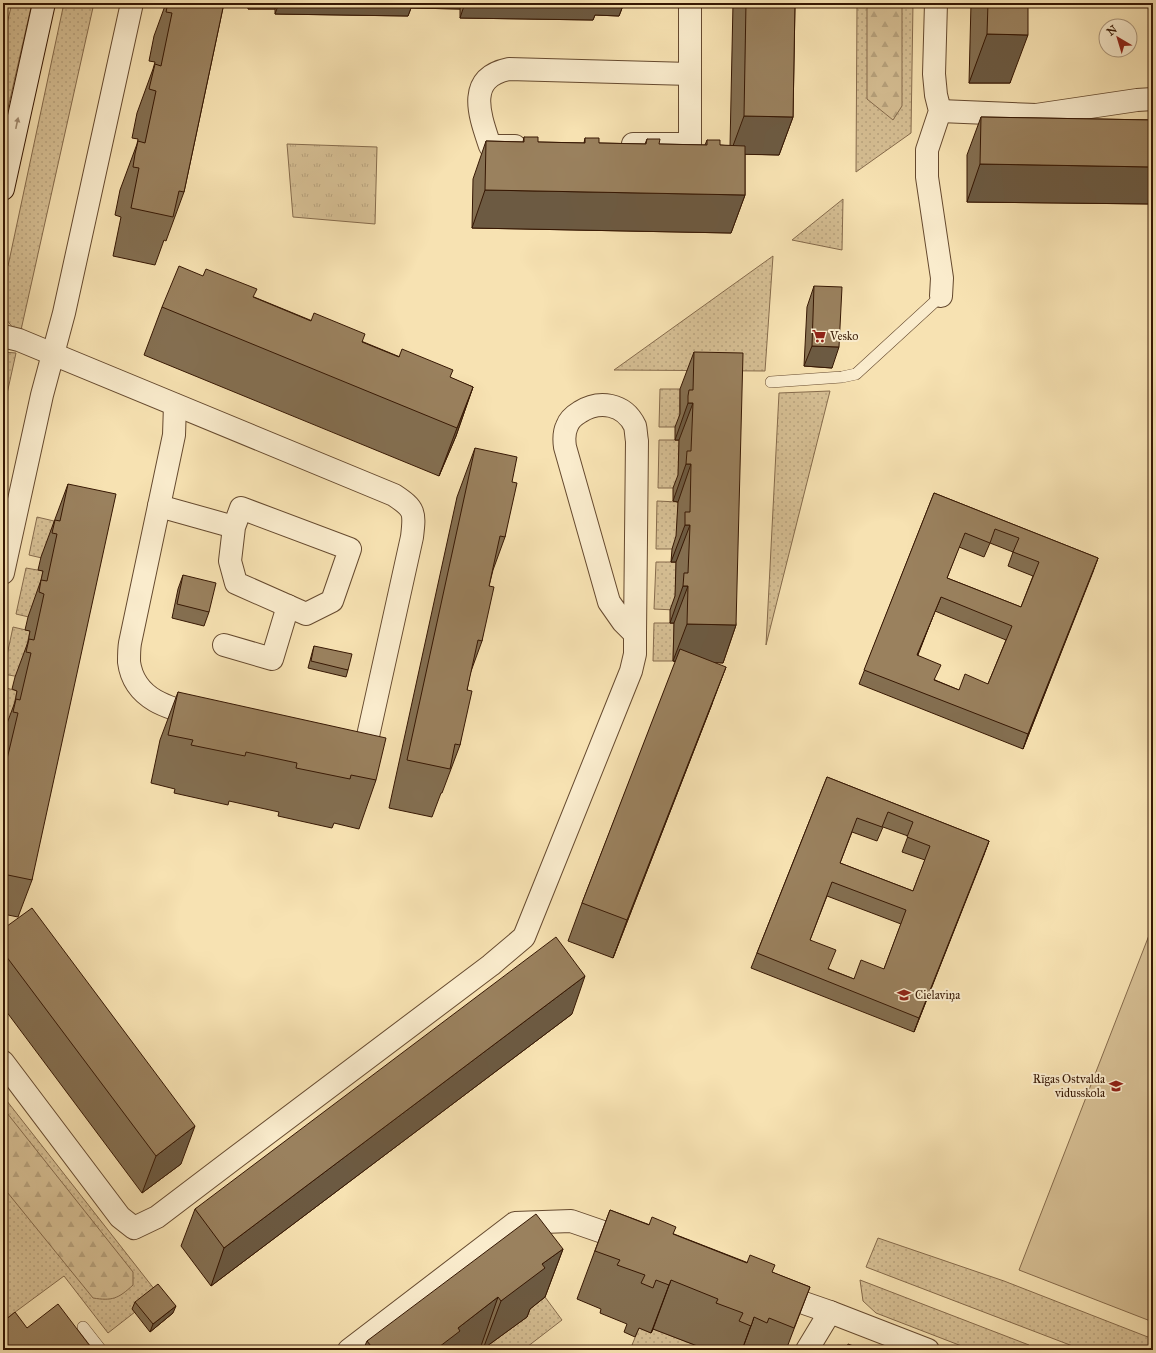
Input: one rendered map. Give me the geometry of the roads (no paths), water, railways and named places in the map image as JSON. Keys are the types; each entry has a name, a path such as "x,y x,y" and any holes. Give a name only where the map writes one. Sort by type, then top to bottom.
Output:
{"street":[{"path":"3,189 44,3"},
{"path":"3,573 40,403 66,306 132,3"},
{"path":"610,145 690,144 690,3"},
{"path":"936,3 934,74 936,95 940,111 927,150 927,177 942,278 941,296"},
{"path":"538,146 490,146 480,114 480,90 486,81 499,71 509,69 690,74"},
{"path":"940,111 1036,115 1137,100 1153,100"},
{"path":"3,336 19,340 53,355 126,383 394,495 411,508 414,519 412,537 364,754 334,747"},
{"path":"3,1062 120,1216 134,1228 157,1217 491,965 524,937 631,671 635,654 637,441 635,427 629,416 617,407 604,404 588,407 575,415 567,425 564,438 565,447 609,602 623,622 635,634"},
{"path":"176,405 174,435 130,643 129,662 134,680 150,697 174,710 220,720"},
{"path":"159,506 234,527"},
{"path":"242,508 350,549 332,601 306,614 236,583 230,561 234,527 242,508"},
{"path":"224,645 272,659 288,606"},
{"path":"349,1350 515,1223 572,1221 645,1247"},
{"path":"756,1286 830,1312 928,1350"},
{"path":"807,1350 830,1312"}],"lane":[{"path":"771,382 842,378 856,374 941,296"},
{"path":"83,1327 101,1350"}],"place":[{"name":"Vesko","path":"819,336"},
{"name":"Cielaviņa","path":"904,995"},
{"name":"Rīgas Ostvalda vidusskola","path":"1116,1086"}]}
